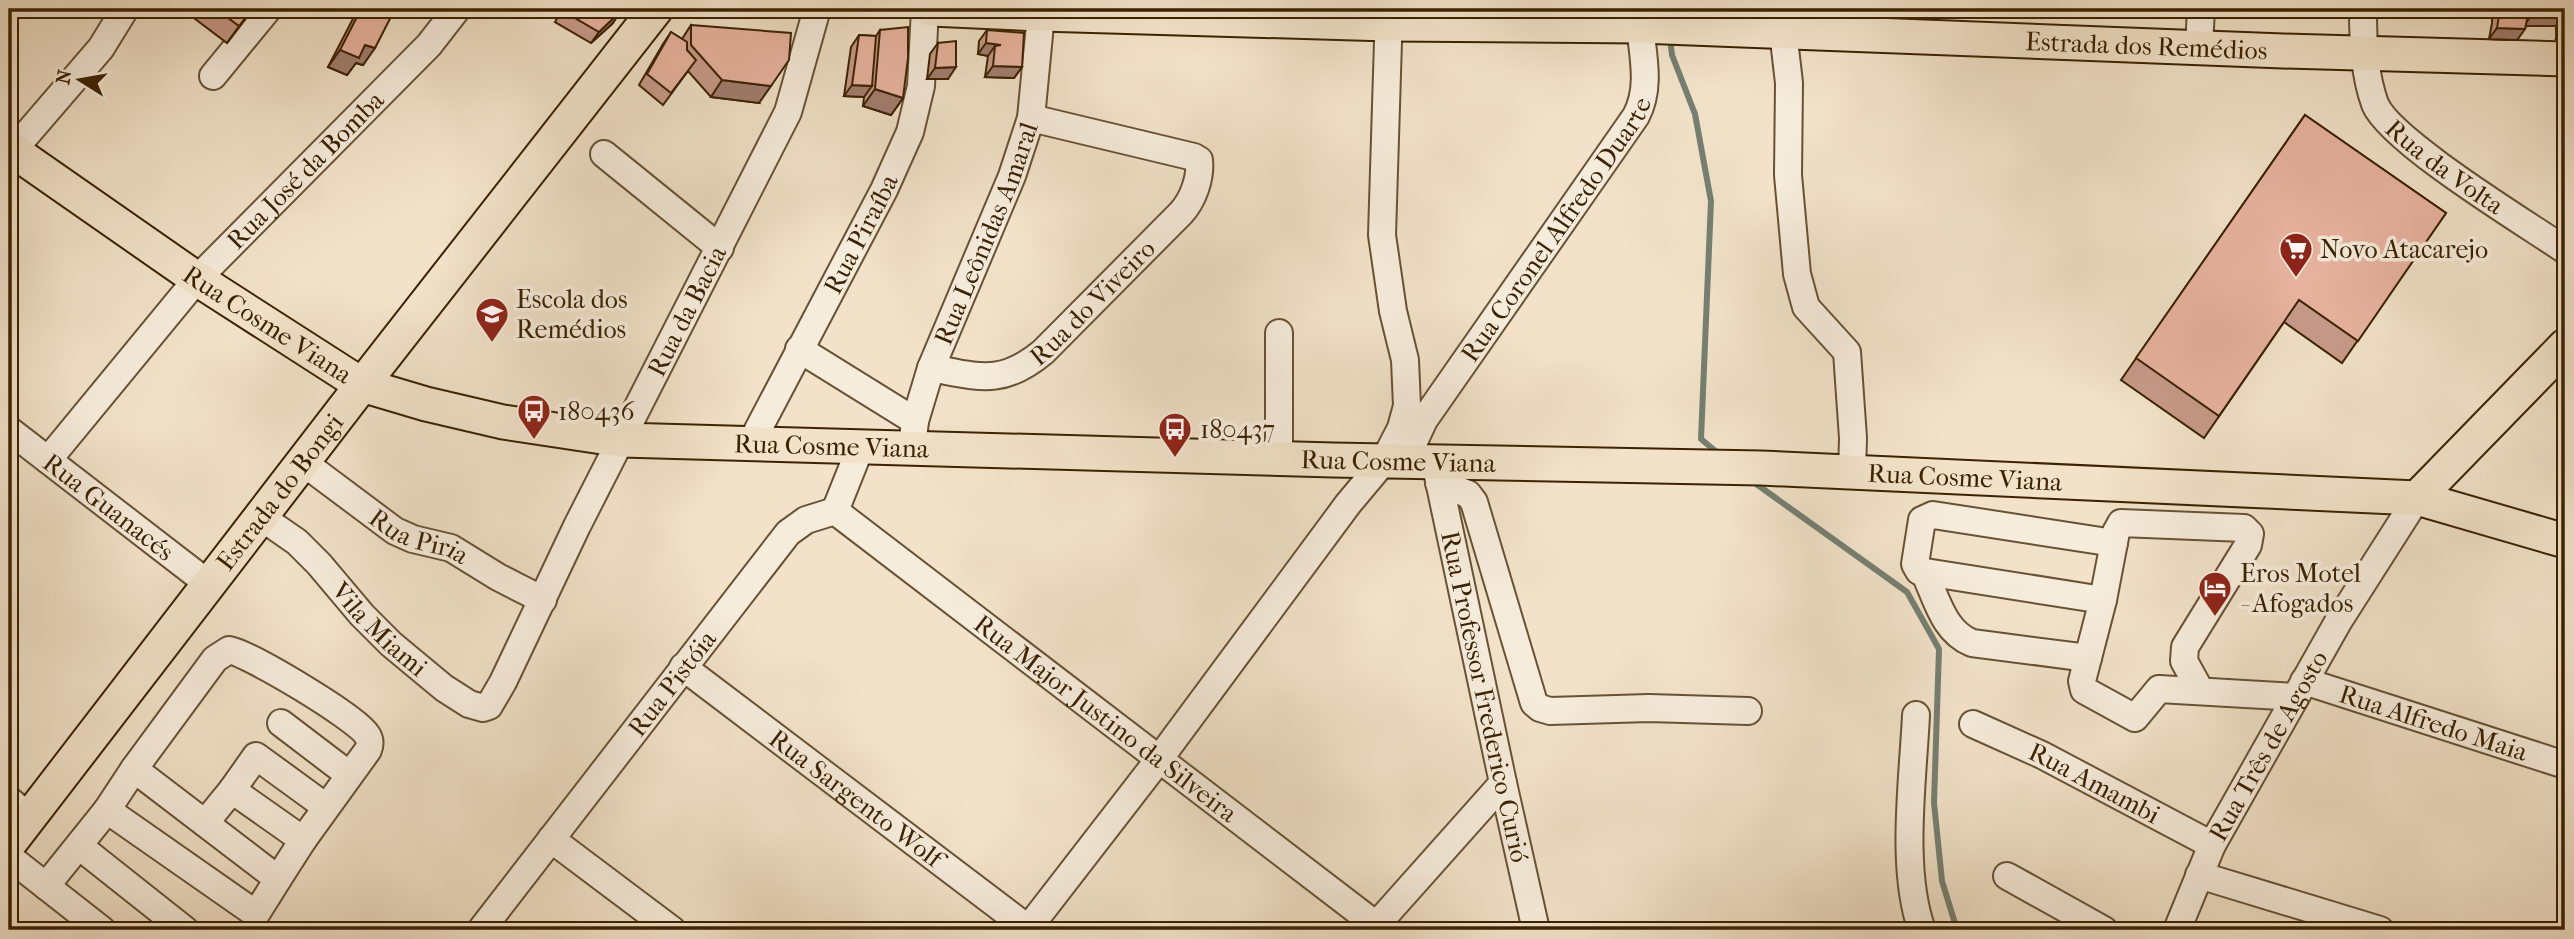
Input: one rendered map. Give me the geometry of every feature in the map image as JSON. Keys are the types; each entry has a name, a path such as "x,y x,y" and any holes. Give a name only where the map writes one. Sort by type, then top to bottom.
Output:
{"main road":[{"name":"Estrada do Bongi","path":"9,845 19,809 210,585 362,385 656,9"},
{"name":"Estrada dos Remédios","path":"931,9 1041,14 1112,12 1389,16 1648,26 1694,21 1783,31 2565,59"},
{"name":"Rua Cosme Viana","path":"10,151 197,279 362,385 426,404 503,422 622,440 861,446 914,434 1416,467 1761,468 2417,498 2565,541"},
{"name":"Rua Três de Agosto","path":"2417,498 2565,346"}],"street":[{"path":"10,151 101,48 125,9"},
{"path":"212,76 268,9"},
{"name":"Rua José da Bomba","path":"48,460 197,279 429,45 457,9"},
{"name":"Rua da Bacia","path":"503,682 577,526 788,112 817,9"},
{"name":"Rua Piraíba","path":"751,443 884,190 911,132 920,86 925,9"},
{"path":"2199,47 2201,9"},
{"name":"Rua da Volta","path":"2363,9 2363,52 2376,106 2393,129 2565,250"},
{"name":"Rua Leônidas Amaral","path":"914,434 931,368 1012,176 1031,118 1041,14"},
{"path":"1389,16 1382,236 1393,311 1415,413"},
{"name":"Rua Coronel Alfredo Duarte","path":"1028,930 1160,758 1348,504 1416,467 1401,428 1415,413 1636,116 1645,90 1648,26"},
{"path":"1783,31 1789,83 1788,175 1797,274 1806,307 1847,352 1853,438 1852,472"},
{"name":"Rua do Viveiro","path":"931,368 981,378 1023,368 1059,336 1189,203 1199,165 1199,160 1194,157 1031,118"},
{"path":"604,154 720,248"},
{"path":"1279,333 1279,458"},
{"path":"799,349 914,434"},
{"name":"Rua Guanacés","path":"9,430 210,585"},
{"path":"835,511 861,446"},
{"name":"Rua Piria","path":"304,463 395,531 413,540 451,548 498,577 544,600"},
{"path":"1416,467 1468,495 1474,502 1534,702 1540,708 1550,711 1649,708 1748,711"},
{"name":"Rua Professor Frederico Curió","path":"1416,467 1503,783 1536,930"},
{"name":"Rua Três de Agosto","path":"2177,930 2212,845 2338,622 2417,498"},
{"name":"Rua Pistóia","path":"481,930 788,533 806,520 835,511"},
{"name":"Rua Major Justino da Silveira","path":"835,511 1160,758 1374,928"},
{"path":"2103,600 1919,572 1915,565 1922,520 1933,515 2114,543"},
{"name":"Vila Miami","path":"261,517 298,542 391,644 444,688 469,704 486,708 503,682"},
{"path":"1925,574 1950,629 1961,639 1972,643 2088,657 2121,523 2244,528 2250,534 2248,545 2185,647 2184,661 2200,690"},
{"path":"46,886 107,810 134,769 223,652 229,650 244,654 346,718 366,733 369,739 368,750 348,774 303,840 251,922 107,810"},
{"name":"Rua Alfredo Maia","path":"2088,657 2082,681 2084,690 2131,718 2138,717 2159,689 2300,689 2565,765"},
{"name":"Rua Sargento Wolf","path":"682,667 1028,930"},
{"path":"205,823 304,690"},
{"path":"1916,715 1910,834 1913,901 1922,930"},
{"path":"281,723 348,774"},
{"name":"Rua Amambi","path":"1973,724 2042,755 2212,845"},
{"path":"256,756 326,807"},
{"path":"134,769 278,879"},
{"path":"1374,928 1503,783"},
{"path":"232,790 303,840"},
{"path":"551,839 672,930"},
{"path":"79,846 185,930"},
{"path":"9,857 46,886 67,919 102,930"},
{"path":"2199,875 2380,930"},
{"path":"2007,876 2104,930"}],"building":[{"path":"216,9 252,9 239,26"},
{"path":"361,9 395,9 375,48 365,45 359,58 340,50"},
{"path":"2500,9 2525,9 2525,12 2508,13 2528,15 2525,29 2497,28"},
{"path":"2532,9 2565,9 2565,15 2532,14"},
{"path":"563,11 621,11 599,32"},
{"path":"691,25 791,33 789,60 771,86 722,80 691,45"},
{"path":"908,27 908,58 903,98 875,89 880,30"},
{"path":"987,30 1024,33 1022,67 993,66 995,46 1001,45 986,43"},
{"path":"671,32 687,42 687,50 696,60 671,93 647,74"},
{"path":"859,35 876,36 872,86 852,85"},
{"path":"956,41 956,67 935,68 938,43"},
{"name":"Novo Atacarejo","path":"2305,115 2446,213 2358,341 2299,300 2219,416 2136,358"}],"waterway":[{"path":"1670,38 1672,55 1695,114 1711,201 1701,439 1719,454"},
{"path":"1752,481 1907,592 1939,649 1934,803 1942,881 1957,930"}],"place":[{"name":"Novo Atacarejo","path":"2296,279"},
{"name":"Escola dos Remédios","path":"492,344"},
{"name":"180436","path":"534,441"},
{"name":"180437","path":"1175,459"},
{"name":"Eros Motel - Afogados","path":"2215,618"}]}
